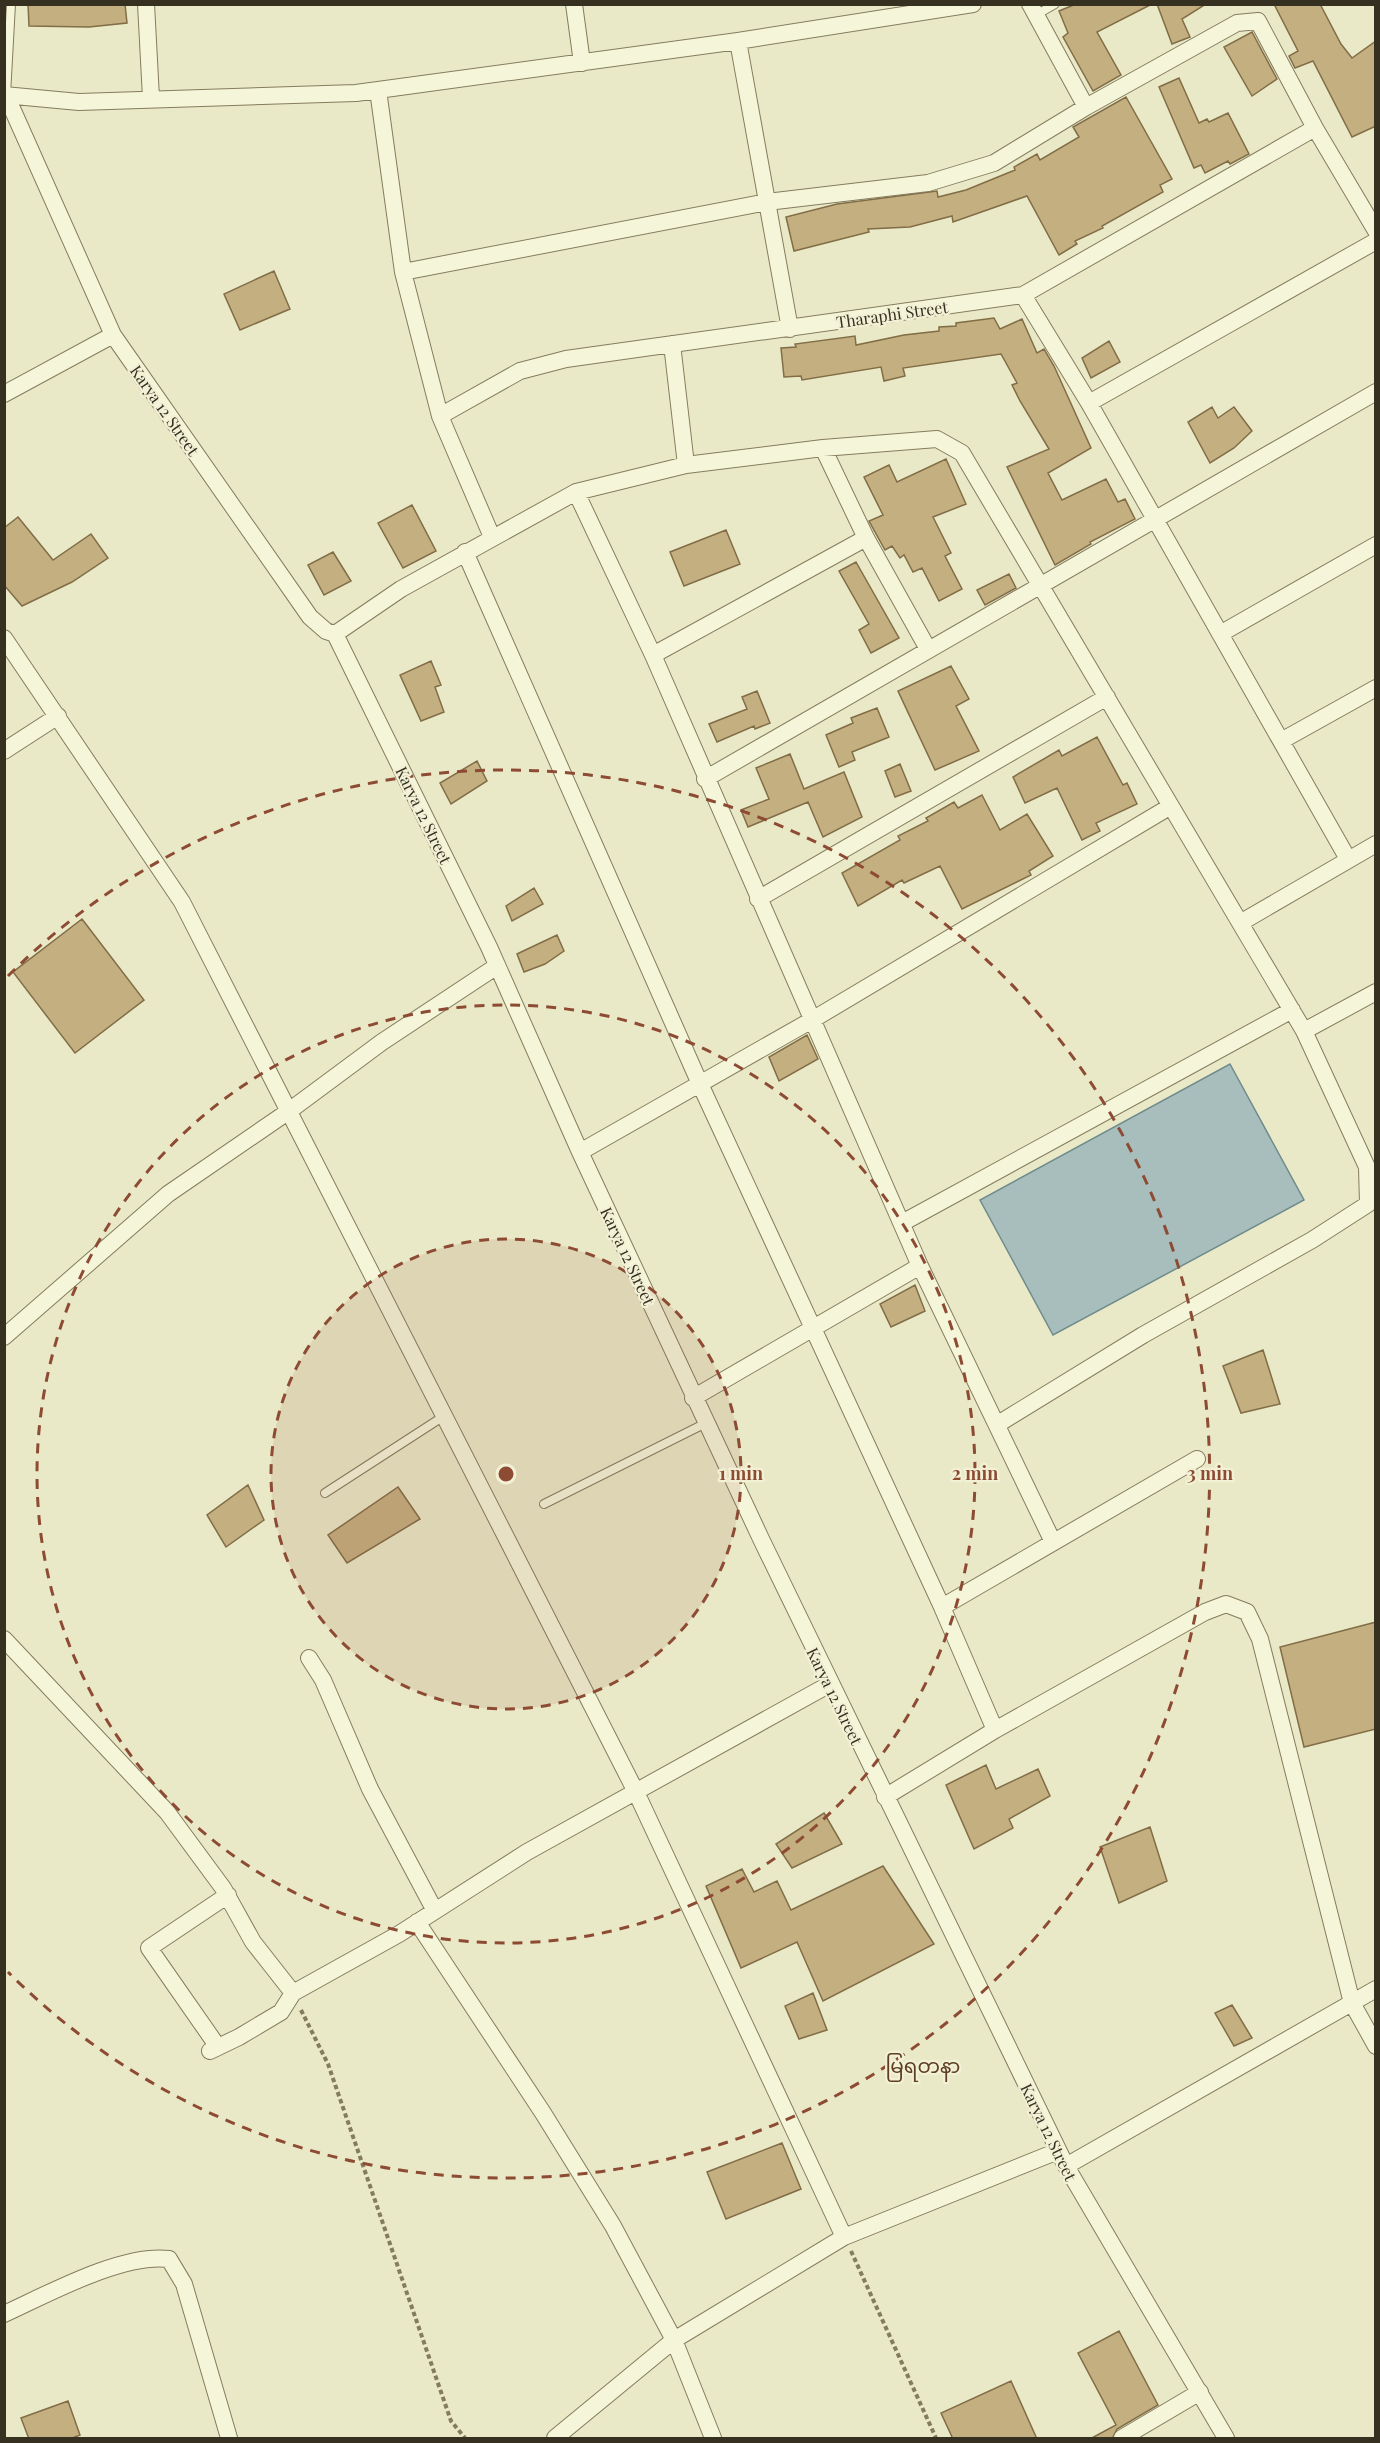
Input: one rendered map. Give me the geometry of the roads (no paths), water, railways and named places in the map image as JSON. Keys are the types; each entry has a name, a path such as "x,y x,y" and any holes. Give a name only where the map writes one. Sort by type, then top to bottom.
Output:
{"street":[{"path":"146,4 151,98"},
{"path":"574,4 582,63"},
{"path":"5,95 79,102 378,90 738,41 973,4"},
{"path":"1033,10 1086,107"},
{"path":"403,272 767,202 928,183 994,163 1086,107 1237,23 1258,21 1315,128 1376,231"},
{"path":"738,41 790,329"},
{"path":"378,90 403,272 440,416 492,537"},
{"name":"Karya 12 Street","path":"5,95 113,335 310,617 326,631 335,634 497,966 693,1398 1062,2158 1226,2439"},
{"name":"Tharaphi Street","path":"440,416 520,371 566,359 1023,295 1315,128"},
{"path":"1089,403 1376,241"},
{"path":"1023,295 1089,403 1348,859"},
{"path":"4,394 113,335"},
{"path":"672,344 686,465"},
{"path":"705,779 1376,392"},
{"path":"335,634 401,589 576,492 686,465 822,448 937,439 962,453 1304,1031 1367,1167 1368,1204 1312,1240 1143,1335 998,1424"},
{"path":"822,448 866,538 928,650"},
{"path":"576,492 652,656 921,1266 1053,1542"},
{"path":"652,656 866,538"},
{"path":"1220,634 1376,545"},
{"path":"465,552 700,1084 942,1607 995,1730"},
{"path":"4,638 182,902 636,1792 844,2237"},
{"path":"1281,741 1376,688"},
{"path":"758,899 1107,697"},
{"path":"4,752 57,716"},
{"path":"580,1152 812,1020 1171,806"},
{"path":"1240,922 1376,844"},
{"path":"7,1330 168,1194 289,1112 382,1042 497,966"},
{"path":"1304,1031 1376,992"},
{"path":"902,1223 1292,1010"},
{"path":"693,1398 921,1266"},
{"path":"942,1607 1197,1460"},
{"path":"885,1797 995,1730 1205,1612 1226,1604 1247,1612 1260,1639 1352,2002 1376,2046"},
{"path":"4,1639 167,1812 228,1895 253,1942 292,1993"},
{"path":"309,1658 322,1680 370,1789 435,1911"},
{"path":"228,1895 149,1947 214,2049 281,2012 292,1993 417,1922 527,1852 830,1684"},
{"path":"417,1922 613,2226 674,2340 713,2439"},
{"path":"555,2439 674,2340 844,2237 1062,2158 1376,1989"},
{"path":"4,2314 93,2274 153,2257 169,2259 184,2284 228,2439"},
{"path":"1122,2439 1200,2392"}],"lane":[{"path":"5,95 11,4"},
{"path":"1033,10 1055,4"},
{"path":"325,1493 444,1416"},
{"path":"544,1504 705,1423"}],"district":[{"name":"မြရတနာ","path":"923,2064"}]}
